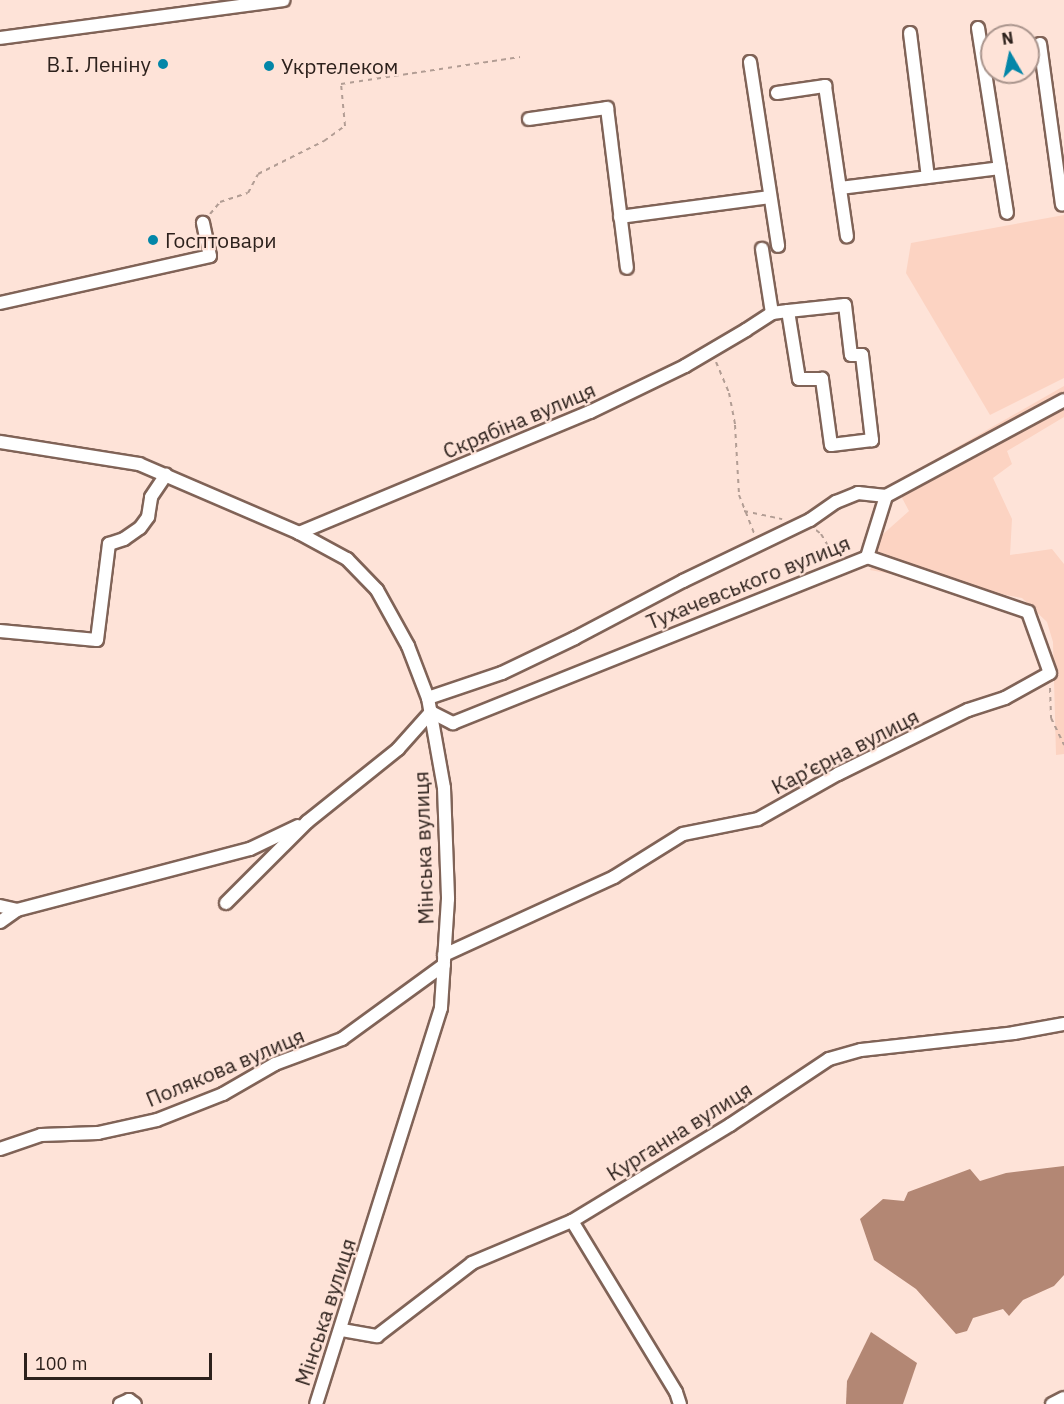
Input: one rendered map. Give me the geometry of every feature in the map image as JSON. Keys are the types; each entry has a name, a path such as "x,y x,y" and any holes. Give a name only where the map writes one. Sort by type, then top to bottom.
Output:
{"street":[{"path":"0,38 283,0"},
{"path":"978,28 1006,213"},
{"path":"910,33 928,177"},
{"path":"1040,44 1060,159 1062,205"},
{"path":"750,62 778,246"},
{"path":"777,93 825,86 847,236"},
{"path":"529,119 607,108 627,268"},
{"path":"840,188 1000,168"},
{"path":"620,217 770,197"},
{"path":"0,303 210,255 203,223"},
{"path":"762,249 772,313 788,311 844,305 851,356 862,355 872,440 831,445 822,379 799,380 788,311"},
{"name":"Скрябіна вулиця","path":"299,533 590,412 711,351 772,313"},
{"path":"428,698 502,673 810,520 836,502 858,493 885,496 1064,400"},
{"name":"Мінська вулиця","path":"0,442 139,464 299,533 347,559 377,590 408,646 428,698 444,788 448,899 441,1008 342,1330 316,1404"},
{"path":"0,631 97,640 109,544 124,539 140,528 148,517 151,497 166,475"},
{"name":"Тухачевського вулиця","path":"431,712 453,723 867,556 885,496"},
{"path":"867,556 1028,612 1050,673"},
{"name":"Кар’єрна вулиця","path":"444,960 614,877 683,834 758,819 838,774 968,710 1005,698 1050,673"},
{"path":"226,903 307,822 398,749 431,712"},
{"path":"0,922 17,910 250,849 307,822"},
{"path":"0,906 17,910"},
{"name":"Полякова вулиця","path":"0,1149 41,1135 98,1133 157,1120 223,1094 275,1064 342,1039 444,960"},
{"name":"Курганна вулиця","path":"342,1330 377,1336 472,1263 572,1221 730,1125 829,1059 861,1050 1014,1033 1064,1024"},
{"path":"572,1221 678,1398 688,1404"},
{"path":"1052,1404 1064,1398"},
{"path":"120,1404 129,1400 135,1404"}],"path":[{"path":"203,223 220,202 248,193 258,174 324,141 345,126 341,84 520,57"},
{"path":"711,351 729,393 735,425 739,495 759,545"},
{"path":"1050,673 1051,718 1064,745"}],"shaded area":[{"path":"1064,215 1064,378 990,415 906,273 911,243"},
{"path":"1064,386 1064,417 1007,451 1012,464 993,478 1012,519 1010,555 1052,549 1064,564 1064,754 1056,755 1053,642 1047,622 1022,598 870,570 882,535 909,511 894,483"},
{"path":"1064,1166 1064,1275 1054,1286 1023,1300 1009,1316 1003,1309 973,1318 967,1331 956,1334 916,1289 874,1260 860,1219 883,1199 904,1201 908,1192 970,1169 980,1181 1006,1173"},
{"path":"871,1332 917,1363 903,1404 846,1404 847,1381"}],"place":[{"name":"В.І. Леніну","path":"163,64"},
{"name":"Укртелеком","path":"269,66"},
{"name":"Госптовари","path":"153,240"}]}
